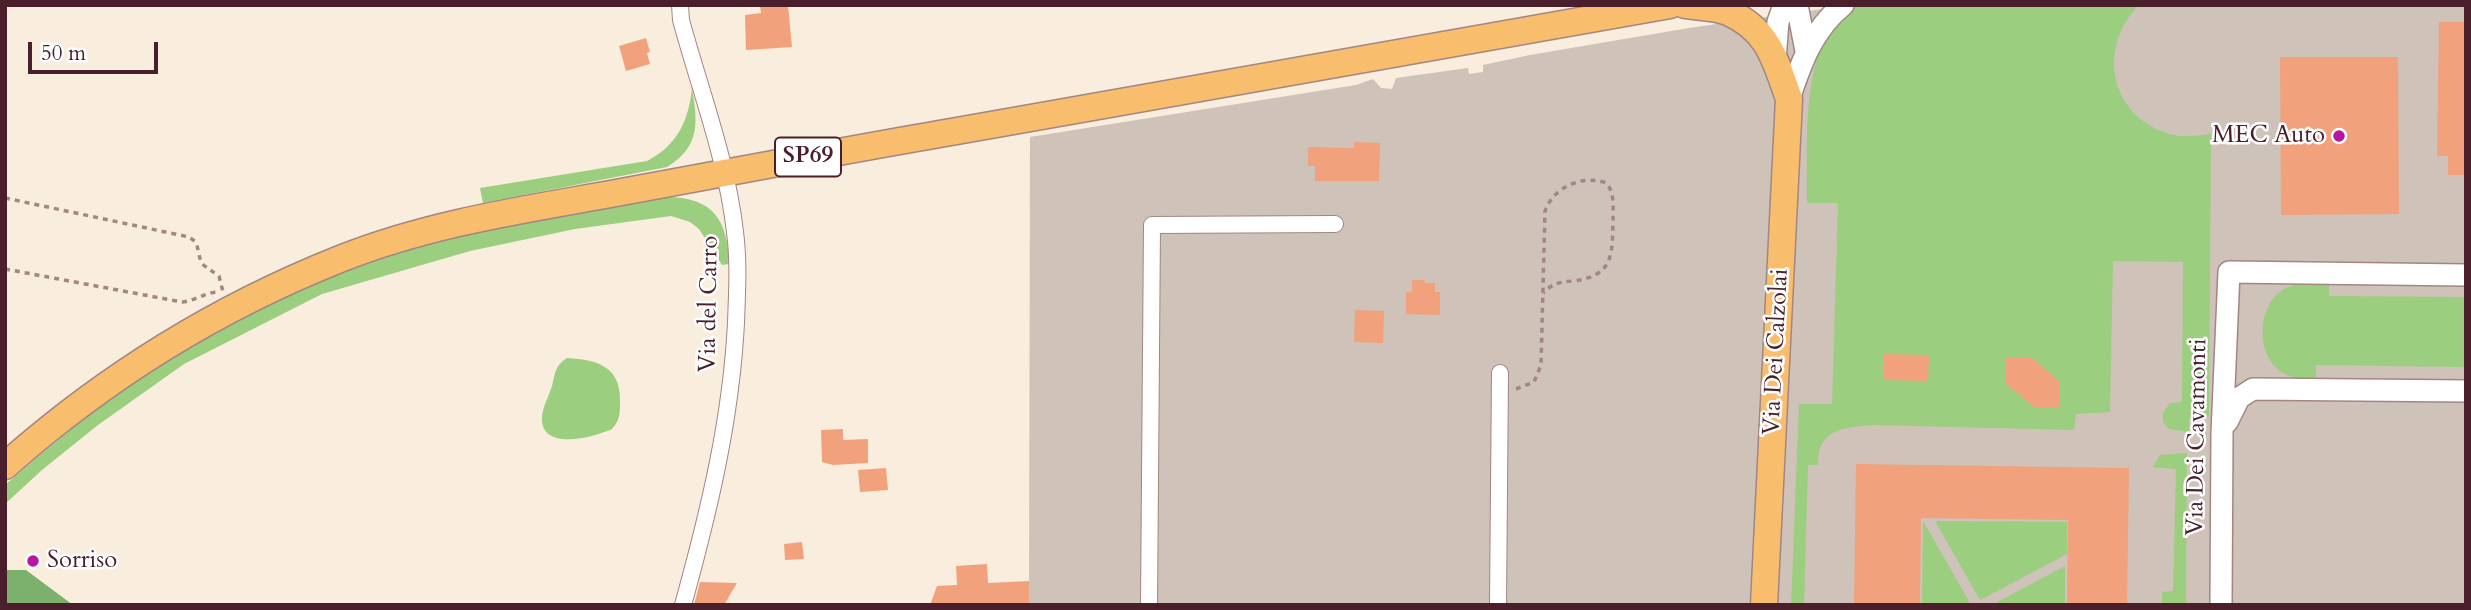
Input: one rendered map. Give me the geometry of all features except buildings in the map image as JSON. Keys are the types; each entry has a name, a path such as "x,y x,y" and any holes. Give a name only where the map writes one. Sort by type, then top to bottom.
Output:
{"main road":[{"name":"SP69","path":"5,466 46,430 105,386 158,351 236,306 343,258 465,221 724,172 1671,5"},
{"path":"1685,5 1727,12 1760,32 1774,59 1789,99"},
{"name":"Via Dei Calzolai","path":"1764,605 1789,99"}],"street":[{"name":"Via del Carro","path":"680,5 681,20 724,172 735,233 738,289 734,353 721,455 708,515 683,605"},
{"path":"1774,59 1778,22 1784,5"},
{"path":"1797,5 1805,51"},
{"path":"1789,99 1805,51 1830,16 1843,5"},
{"path":"1149,605 1152,225 1335,224"},
{"name":"Via Dei Cavamonti","path":"2221,605 2222,433 2229,272 2466,275"},
{"path":"1498,605 1500,373"},
{"path":"2222,433 2239,398 2253,389 2466,391"}],"path":[{"path":"1500,391 1534,382 1541,365 1545,211 1548,202 1561,189 1587,181 1606,183 1611,194 1613,212 1610,261 1600,273 1590,278 1559,282 1544,293"},
{"path":"5,198 189,237 196,242 198,259 219,276 223,292 206,293 189,302 182,302 5,269"}],"shaded area":[{"path":"1850,5 2466,5 2466,605 1029,605 1030,137 1356,85 1373,79 1381,88 1392,89 1396,78 1468,68 1469,74 1483,72 1483,65 1530,55 1689,28"}],"green space":[{"path":"1856,5 2139,5 2125,23 2117,42 2114,62 2116,81 2124,99 2136,115 2153,127 2178,136 2211,134 2209,417 2189,418 2189,432 2169,429 2163,422 2163,413 2170,403 2182,402 2183,262 2113,261 2110,412 2076,414 2074,430 1875,425 1835,432 1822,443 1818,465 1808,465 1804,605 1791,605 1799,404 1832,404 1838,203 1807,203 1809,106 1812,80 1826,36 1839,19"},
{"path":"692,88 694,133 686,151 667,167 483,203 480,188 647,161 666,148 680,131 688,111"},
{"path":"666,197 696,201 715,214 725,235 729,264 722,265 699,229 690,222 671,216 575,229 470,251 322,294 184,364 98,425 5,504 5,485 98,408 183,350 260,308 340,273 421,246 512,224"},
{"path":"2299,283 2329,283 2329,296 2466,297 2466,367 2316,365 2316,380 2288,375 2272,364 2267,356 2263,337 2264,317 2274,297"},
{"path":"567,358 598,364 612,373 617,381 620,402 617,423 612,429 582,438 559,439 544,429 544,406 558,367"},
{"path":"2187,453 2186,605 2162,605 2162,592 2173,591 2176,469 2153,467 2160,455"},
{"path":"1923,521 1971,605 1922,605"},
{"path":"1935,521 2067,522 2067,554 1980,600"},
{"path":"2065,566 2065,605 1992,605"},
{"path":"5,570 26,570 73,605 5,605"}],"place":[{"name":"MEC Auto","path":"2339,136"},
{"name":"Sorriso","path":"33,561"}]}
